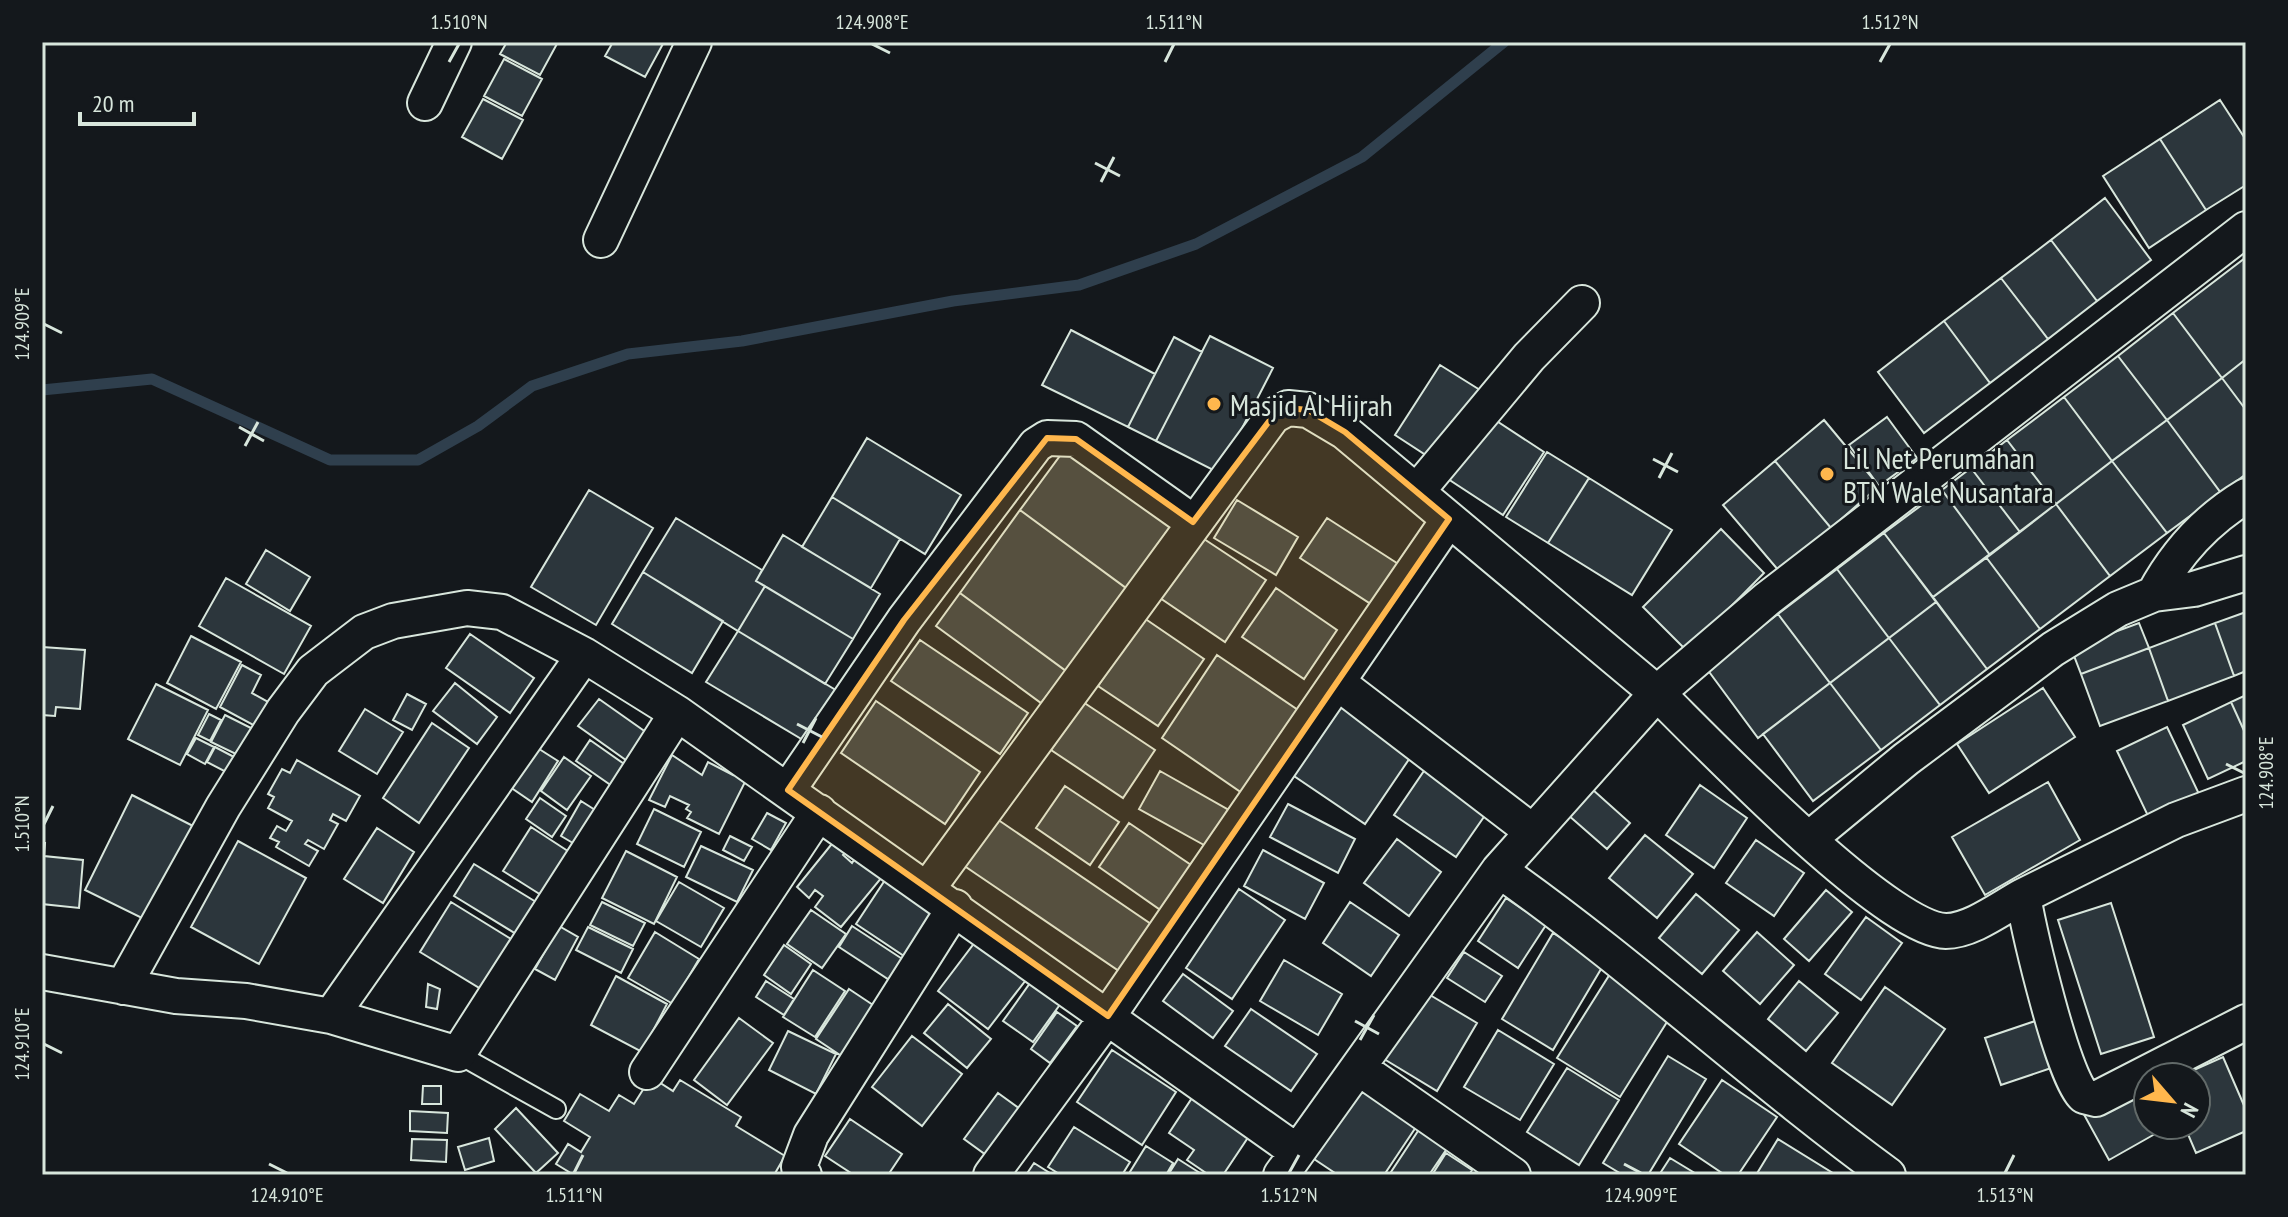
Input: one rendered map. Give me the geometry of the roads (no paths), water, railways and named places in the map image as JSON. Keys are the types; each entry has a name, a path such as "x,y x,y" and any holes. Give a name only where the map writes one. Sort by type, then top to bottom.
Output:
{"street":[{"path":"425,103 454,42"},
{"path":"601,240 694,42"},
{"path":"123,987 223,807 283,711 313,671 347,642 393,621 482,608 502,612 584,655 677,713 1108,1016 1288,1163 1499,870 1657,693 1767,599 2246,229"},
{"path":"1418,490 1529,357 1582,303"},
{"path":"804,1175 799,1167 811,1135 942,897 1193,522 1273,416 1288,408 1308,410 1325,419 1418,490 1657,693 1809,839 1900,915 1919,925 1948,931 1961,928 2176,820 2246,794"},
{"path":"788,790 904,620 1036,445 1047,438 1076,439 1193,522"},
{"path":"2154,594 2170,564 2195,535 2246,496"},
{"path":"991,1175 1108,1016 1449,519"},
{"path":"1809,839 1906,759 2053,649 2118,609 2154,594 2194,589 2246,573"},
{"path":"331,1016 584,655"},
{"path":"1337,682 1533,832"},
{"path":"42,972 123,987 331,1016 458,1054 677,713"},
{"path":"647,1072 819,812"},
{"path":"1499,870 1553,908 1888,1175"},
{"path":"2023,896 2047,1002 2075,1083 2084,1096 2096,1099 2246,1022"},
{"path":"1359,1068 1513,1175"}],"lane":[{"path":"458,1054 556,1109"}],"waterway":[{"path":"42,390 152,379 330,460 418,460 478,426 532,386 628,354 742,341 953,301 1079,285 1196,244 1362,157 1504,42"}],"place":[{"name":"Masjid Al Hijrah","path":"1214,404"},
{"name":"Lil Net Perumahan BTN Wale Nusantara","path":"1827,474"}]}
